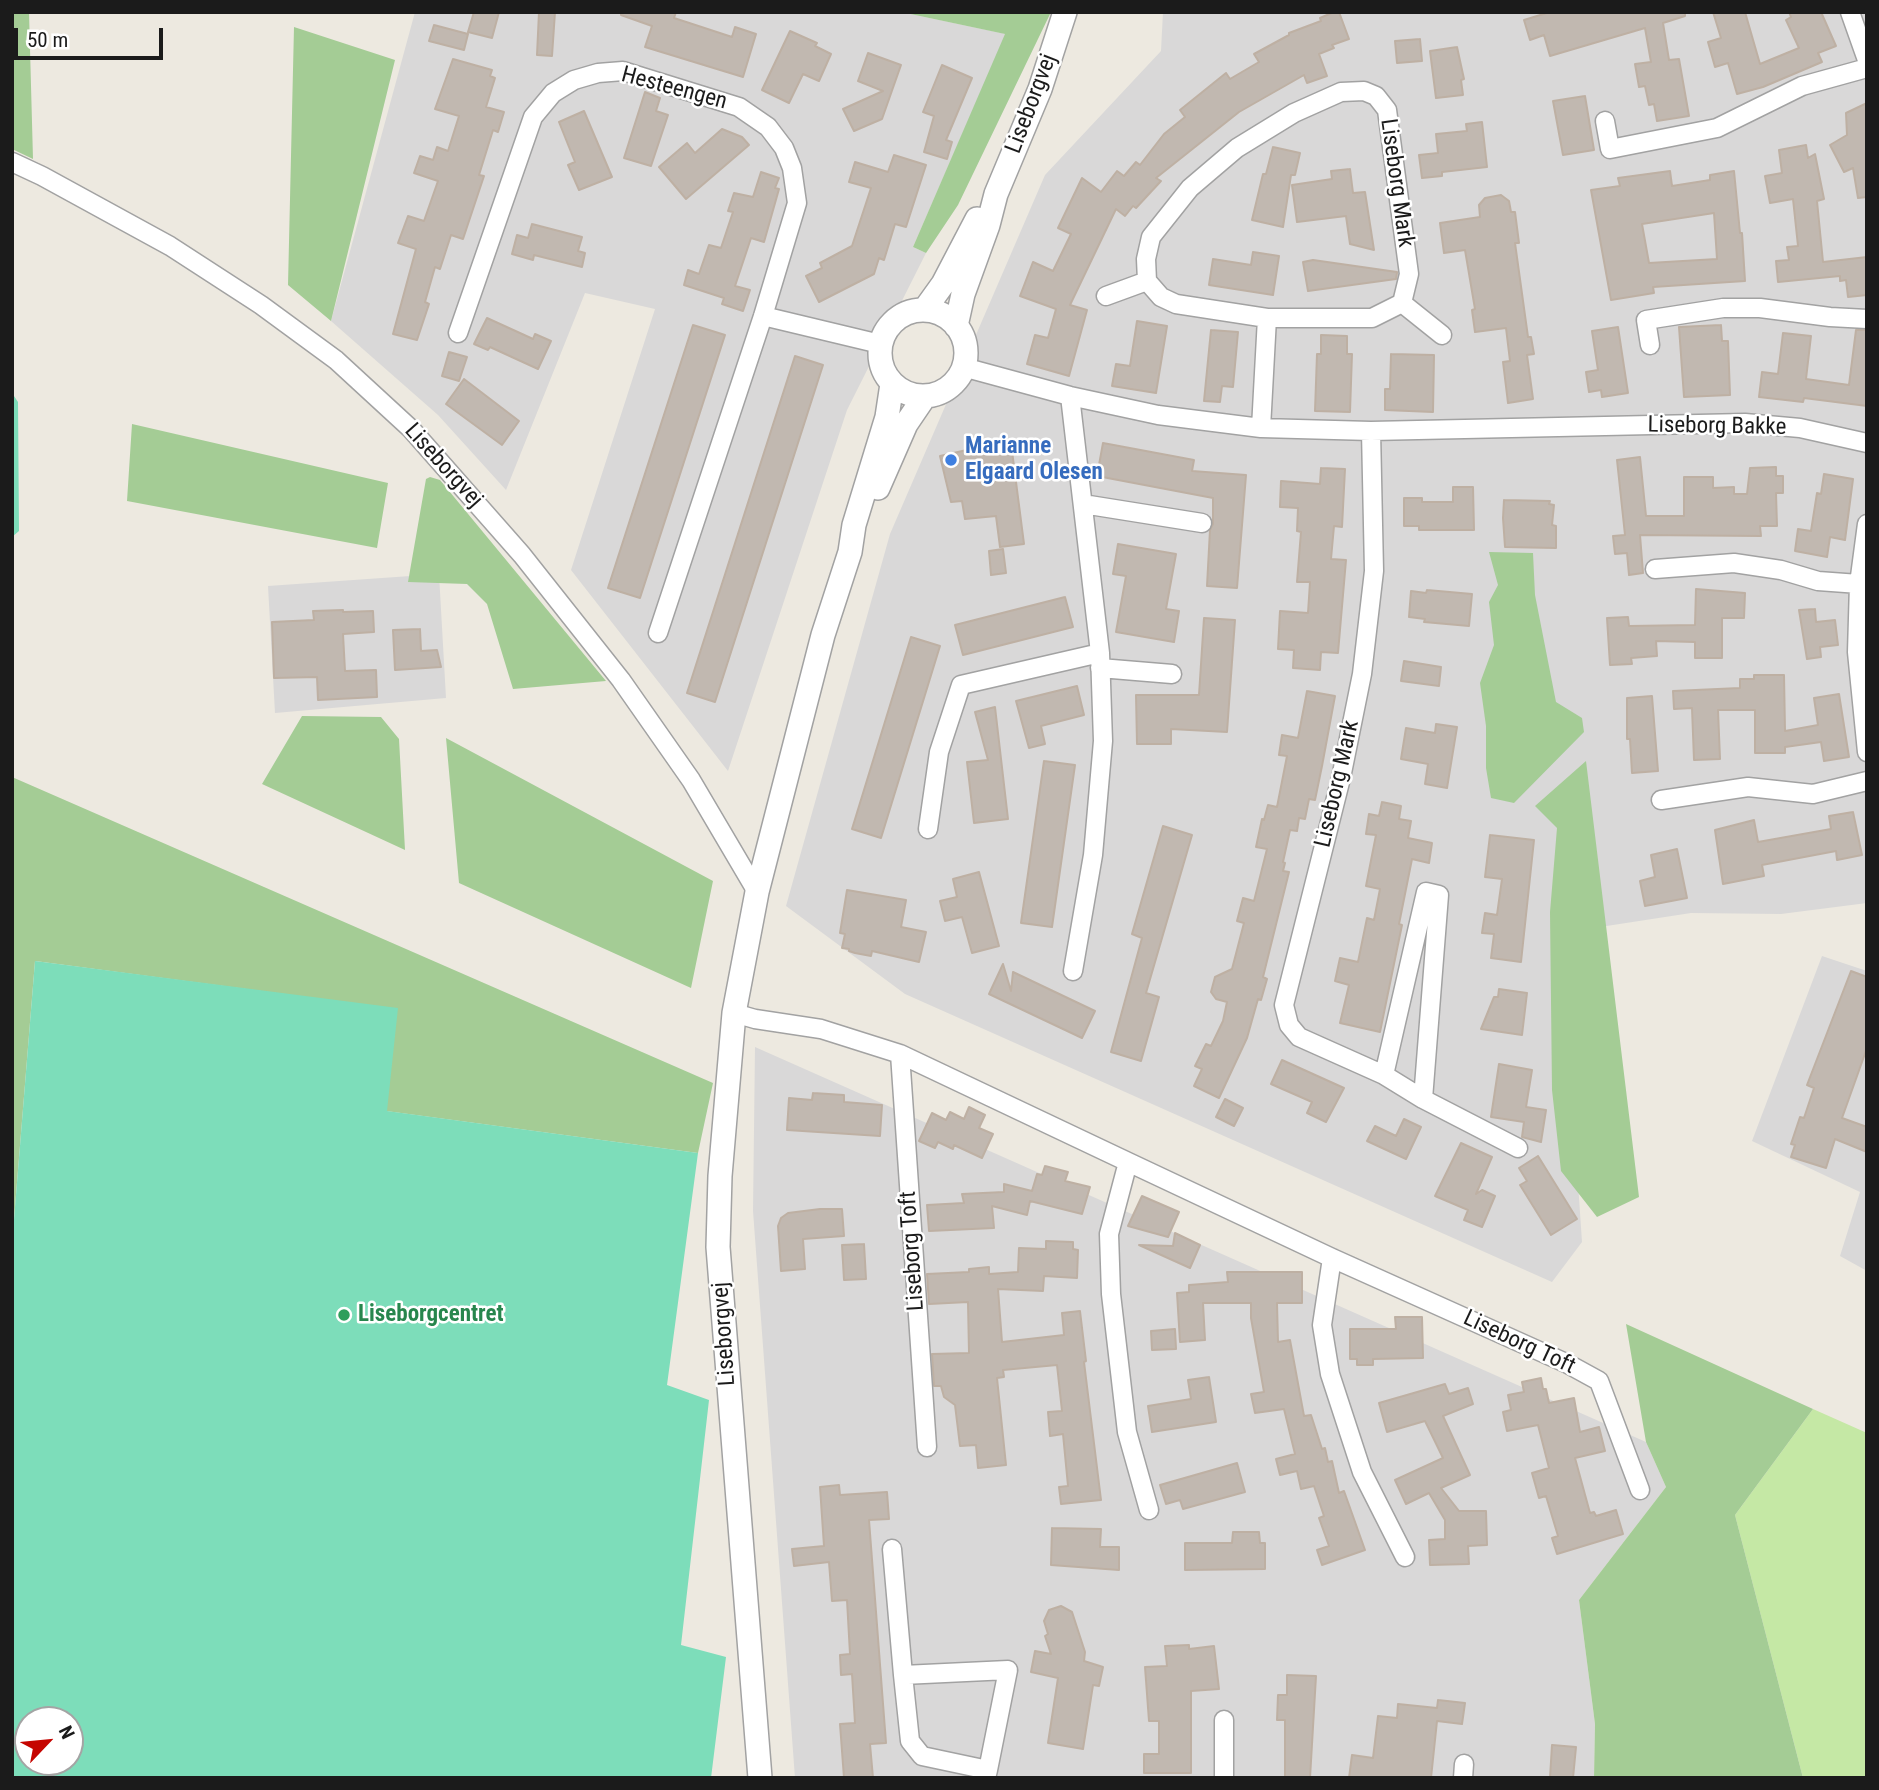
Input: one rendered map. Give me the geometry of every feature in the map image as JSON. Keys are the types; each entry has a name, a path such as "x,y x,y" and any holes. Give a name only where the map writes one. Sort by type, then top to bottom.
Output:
{"street":[{"name":"Liseborgvej","path":"956,326 963,294 988,225 996,194 1040,89 1065,12"},
{"path":"1605,121 1610,149 1717,128 1802,86 1866,59 1850,12"},
{"name":"Hesteengen","path":"458,332 533,117 553,93 574,80 598,73 623,71 739,107 768,127 784,148 792,168 797,202 763,316 658,633"},
{"name":"Liseborg Mark","path":"1147,281 1146,259 1151,237 1190,188 1237,148 1294,113 1341,92 1364,90 1376,96 1387,110 1409,274 1402,303"},
{"name":"Liseborgvej","path":"12,162 170,246 261,305 336,360 411,429 522,555 621,680 691,780 757,892"},
{"name":"Liseborgvej","path":"925,309 943,284 977,219 996,194"},
{"path":"1106,296 1147,281 1161,297 1176,304 1267,318 1372,318 1402,303 1442,335"},
{"path":"1650,345 1646,320 1723,308 1759,308 1867,319"},
{"path":"925,309 947,317 956,326 966,353 957,379 949,387 938,394 925,396 902,391 892,384 884,372 880,344 886,330 896,318 925,309"},
{"path":"763,316 880,344"},
{"path":"1261,428 1267,318"},
{"path":"963,367 1070,396 1158,415 1261,428 1371,431"},
{"name":"Liseborgvej","path":"850,552 854,525 887,417 892,384"},
{"name":"Liseborgvej","path":"760,1778 718,1247 720,1176 734,1013 757,892 823,635 850,552 906,425 925,396"},
{"path":"1070,396 1100,660 1102,741 1093,855 1073,971"},
{"name":"Liseborg Bakke","path":"1371,431 1745,423 1800,428 1867,443"},
{"name":"Liseborg Mark","path":"1371,431 1374,571 1362,674 1341,778 1284,1005 1289,1025 1299,1037 1384,1075 1423,1099 1518,1148"},
{"path":"1083,504 1202,523"},
{"path":"1867,524 1859,584 1857,652 1867,752"},
{"path":"1655,569 1734,563 1781,570 1818,580 1859,584"},
{"path":"928,829 939,752 961,685 1100,660 1172,674"},
{"path":"1661,800 1748,787 1813,794 1867,781"},
{"path":"1384,1075 1426,892 1439,895 1423,1099"},
{"name":"Liseborg Toft","path":"734,1013 755,1019 821,1029 900,1054 1332,1258 1568,1364 1599,1381 1640,1490"},
{"name":"Liseborg Toft","path":"900,1054 927,1447"},
{"path":"1128,1162 1109,1234 1111,1294 1126,1432 1149,1510"},
{"path":"1332,1258 1322,1325 1330,1374 1362,1472 1405,1557"},
{"path":"892,1549 903,1675 910,1741 922,1756 987,1774 1008,1670 903,1675"},
{"path":"1224,1720 1224,1778"}],"shaded area":[{"path":"415,12 901,12 1006,34 913,247 926,253 847,410 728,771 571,570 655,309 585,293 506,490 438,415 331,321"},
{"path":"1163,12 1867,12 1867,903 1781,914 1691,913 1561,933 1582,1242 1552,1282 905,994 786,906 890,534 1045,175 1161,51"},
{"path":"439,574 446,698 275,713 268,586"},
{"path":"1822,956 1867,971 1867,1271 1840,1256 1860,1192 1752,1141"},
{"path":"755,1047 1646,1442 1666,1487 1579,1600 1595,1724 1594,1778 795,1778 753,1211"}],"green space":[{"path":"12,12 29,12 33,159 12,149"},
{"path":"901,12 1051,12 958,205 926,253 913,247 1005,34"},
{"path":"294,27 395,60 331,321 288,285"},
{"path":"12,393 18,402 19,531 12,537"},
{"path":"132,424 388,483 377,548 127,501"},
{"path":"430,477 440,480 606,681 513,689 487,604 467,584 408,582 426,479"},
{"path":"1489,552 1533,553 1535,595 1556,702 1582,718 1584,732 1514,803 1491,798 1486,768 1486,726 1480,683 1494,645 1489,602 1498,585"},
{"path":"302,716 381,717 399,739 405,850 262,784"},
{"path":"446,738 713,881 691,988 459,883"},
{"path":"1586,761 1639,1197 1597,1217 1561,1171 1552,1090 1550,912 1557,828 1535,806"},
{"path":"12,777 713,1083 698,1153 386,1111 397,1009 35,961 12,1244"},
{"name":"Liseborgcentret","path":"35,961 398,1008 387,1111 698,1153 667,1385 709,1400 681,1645 726,1657 711,1778 12,1778 12,1244"},
{"path":"1626,1324 1813,1409 1735,1515 1803,1778 1594,1778 1595,1724 1579,1600 1666,1487 1646,1442"},
{"path":"1813,1409 1867,1433 1867,1778 1803,1778 1735,1515"}],"building":[{"path":"474,12 499,12 492,38 468,32"},
{"path":"539,12 555,12 552,56 537,55"},
{"path":"621,12 676,12 674,18 732,37 735,27 756,34 743,77 645,47 652,26 621,15"},
{"path":"1339,12 1349,39 1332,45 1334,48 1319,54 1327,76 1307,83 1304,75 1239,112 1156,178 1161,181 1136,208 1133,206 1125,216 1116,209 1070,305 1087,310 1069,376 1027,364 1035,335 1048,338 1056,309 1020,296 1033,262 1053,271 1071,234 1058,228 1082,178 1101,192 1117,171 1124,176 1136,162 1140,165 1164,134 1185,117 1180,110 1226,73 1230,79 1259,62 1254,54 1289,33 1321,21 1320,18"},
{"path":"1550,12 1685,12 1685,16 1663,23 1669,60 1679,59 1689,116 1657,121 1654,104 1649,105 1645,86 1639,87 1635,64 1651,62 1645,28 1550,56 1544,35 1530,40 1524,20"},
{"path":"1713,12 1745,12 1760,64 1799,48 1786,20 1791,17 1789,12 1821,12 1836,46 1818,53 1822,62 1763,87 1737,94 1728,63 1715,67 1708,42 1721,38"},
{"path":"434,25 468,34 464,50 429,41"},
{"path":"790,31 817,43 815,46 831,54 819,81 803,74 789,103 762,90"},
{"path":"1420,39 1422,61 1397,63 1395,41"},
{"path":"1457,47 1464,79 1461,80 1463,95 1436,98 1430,51"},
{"path":"868,53 901,65 882,119 854,131 843,109 883,91 858,81"},
{"path":"453,59 492,70 490,76 495,78 486,107 504,112 498,132 493,130 479,175 484,176 463,239 451,235 440,269 435,267 425,302 429,304 417,340 393,334 416,249 398,243 408,216 424,221 438,181 414,173 420,156 433,160 437,147 448,151 459,116 435,109"},
{"path":"942,65 972,78 946,140 952,142 947,159 924,152 934,116 923,112"},
{"path":"645,92 660,98 656,111 668,115 651,166 624,158"},
{"path":"1585,96 1594,150 1563,155 1553,101"},
{"path":"1867,103 1867,197 1858,198 1853,168 1844,172 1830,145 1847,135 1846,113"},
{"path":"584,111 612,177 579,190 568,165 575,162 559,122"},
{"path":"1482,122 1487,167 1442,172 1442,176 1422,178 1419,155 1438,153 1436,134 1467,131 1466,124"},
{"path":"722,129 742,137 749,145 686,199 659,167 687,143 695,153"},
{"path":"1806,145 1808,158 1815,154 1824,199 1817,201 1823,262 1867,257 1867,295 1848,297 1846,280 1840,281 1840,276 1778,282 1776,261 1789,260 1787,247 1798,246 1793,199 1770,203 1765,176 1782,173 1779,150"},
{"path":"1273,147 1300,153 1295,175 1291,175 1283,227 1252,220 1263,174 1266,174"},
{"path":"894,155 926,165 906,227 895,224 884,260 879,258 874,274 819,302 806,276 822,268 820,263 852,246 871,188 849,182 855,162 888,172"},
{"path":"1350,169 1353,193 1365,192 1374,250 1350,244 1346,216 1297,222 1292,185 1332,179 1331,171"},
{"path":"1670,171 1672,186 1710,180 1710,175 1734,171 1745,281 1653,287 1654,293 1611,300 1591,190 1620,186 1618,178","holes":["1714,213 1717,259 1649,263 1642,224"]},
{"path":"761,172 779,178 775,188 779,189 764,242 751,238 735,286 750,290 743,311 722,304 724,298 684,285 688,270 699,274 709,245 721,248 733,212 728,211 734,193 753,197"},
{"path":"1501,195 1509,201 1511,212 1515,212 1519,243 1515,243 1528,337 1531,337 1534,354 1527,355 1533,399 1508,403 1503,362 1510,361 1506,328 1475,332 1472,310 1475,309 1465,250 1444,253 1440,223 1480,217 1479,205 1485,198"},
{"path":"532,224 582,237 578,251 585,253 582,267 534,255 533,260 512,254 517,235 528,238"},
{"path":"1253,252 1279,256 1273,295 1209,285 1213,259 1251,265"},
{"path":"1313,260 1397,272 1396,279 1308,291 1303,262"},
{"path":"487,318 533,339 535,334 551,341 538,369 490,347 488,350 474,344"},
{"path":"1137,321 1167,326 1156,393 1112,386 1116,364 1130,366"},
{"path":"693,325 725,335 640,598 608,588"},
{"path":"1721,325 1722,341 1728,341 1730,395 1684,397 1679,327"},
{"path":"1618,327 1628,393 1602,397 1601,390 1589,392 1586,372 1598,370 1592,331"},
{"path":"1211,330 1238,332 1233,387 1222,386 1220,402 1204,401"},
{"path":"1856,330 1867,330 1867,406 1804,398 1803,402 1759,397 1762,372 1778,374 1783,333 1811,336 1806,379 1849,385"},
{"path":"1321,335 1347,336 1347,354 1352,354 1350,412 1315,411 1317,354 1321,354"},
{"path":"449,352 467,357 459,381 442,376"},
{"path":"1391,354 1434,355 1433,412 1385,410 1385,389 1390,389"},
{"path":"795,356 823,365 715,702 687,693"},
{"path":"464,379 519,421 502,445 446,404"},
{"path":"1103,443 1194,460 1192,471 1246,475 1237,588 1207,586 1213,498 1097,476"},
{"path":"989,445 990,454 1012,451 1024,544 1000,547 996,516 965,519 962,501 951,502 940,456"},
{"path":"1640,457 1646,516 1684,516 1684,477 1713,477 1713,488 1734,487 1734,494 1747,494 1750,468 1776,467 1776,476 1783,476 1783,493 1776,493 1777,526 1760,526 1761,536 1640,535 1643,573 1629,575 1627,553 1615,554 1613,536 1625,535 1617,460"},
{"path":"1321,468 1345,469 1342,527 1334,526 1331,559 1346,560 1338,653 1321,652 1320,670 1293,668 1294,650 1278,649 1280,611 1308,613 1310,582 1297,582 1301,532 1297,531 1298,508 1280,507 1281,481 1320,484"},
{"path":"1824,474 1853,479 1845,540 1830,537 1827,557 1795,551 1798,529 1811,531 1817,493 1821,494"},
{"path":"1453,487 1473,487 1474,530 1419,530 1419,526 1404,526 1404,498 1422,498 1422,502 1453,502"},
{"path":"1504,500 1550,501 1549,504 1554,505 1552,525 1556,526 1556,548 1505,547"},
{"path":"1118,544 1176,554 1166,609 1179,611 1174,642 1116,632 1126,576 1113,574"},
{"path":"1003,549 1006,573 991,575 989,551"},
{"path":"1696,589 1745,593 1744,618 1722,618 1722,658 1695,658 1695,642 1656,641 1657,656 1631,658 1632,664 1610,665 1607,618 1628,617 1629,626 1695,625"},
{"path":"1427,590 1472,594 1469,626 1424,622 1425,619 1409,617 1411,591 1426,593"},
{"path":"1065,597 1073,627 963,655 955,625"},
{"path":"1815,609 1816,622 1835,620 1838,645 1820,647 1821,657 1807,659 1799,610"},
{"path":"313,611 373,611 374,632 343,634 345,671 376,670 377,697 318,700 317,677 274,678 272,622 314,620"},
{"path":"1204,618 1235,620 1227,732 1171,729 1171,744 1137,744 1136,695 1199,695"},
{"path":"420,629 421,651 437,650 441,667 395,670 393,630"},
{"path":"911,637 940,646 881,838 852,829"},
{"path":"1404,661 1441,667 1439,686 1401,681"},
{"path":"1754,675 1784,675 1785,731 1818,725 1814,698 1839,694 1849,757 1824,761 1821,742 1785,747 1785,753 1755,753 1755,710 1718,710 1720,759 1694,760 1692,708 1674,709 1673,691 1740,688 1740,679 1754,679"},
{"path":"1077,686 1084,715 1041,726 1045,744 1029,748 1016,701"},
{"path":"1307,691 1335,696 1315,800 1309,799 1305,819 1299,818 1297,831 1290,830 1283,862 1283,871 1289,872 1263,977 1267,979 1261,1000 1258,999 1247,1038 1219,1098 1194,1086 1202,1069 1195,1066 1206,1044 1211,1046 1223,1021 1227,1002 1216,999 1211,992 1215,977 1232,969 1244,923 1237,921 1243,898 1254,901 1267,849 1256,847 1262,819 1264,820 1268,805 1277,807 1287,756 1279,755 1282,735 1298,738"},
{"path":"1652,696 1658,771 1632,773 1630,739 1627,739 1627,698"},
{"path":"995,707 1008,819 974,823 967,762 988,760 975,712"},
{"path":"1436,724 1457,727 1447,788 1425,784 1428,764 1401,759 1406,728 1435,733"},
{"path":"1044,761 1075,765 1052,927 1021,923"},
{"path":"1382,802 1401,806 1399,819 1411,821 1408,838 1432,843 1429,863 1412,859 1399,924 1402,925 1380,1032 1340,1023 1349,985 1335,981 1340,958 1358,962 1367,918 1374,920 1380,889 1366,886 1376,835 1366,834 1369,814 1379,816"},
{"path":"1853,812 1862,855 1837,860 1836,851 1762,865 1764,876 1723,884 1715,830 1754,820 1758,842 1831,829 1829,816"},
{"path":"1163,826 1192,835 1146,993 1159,997 1141,1061 1111,1052 1142,938 1132,934"},
{"path":"1490,835 1534,840 1521,962 1491,958 1494,934 1482,933 1485,913 1497,915 1502,879 1485,877"},
{"path":"1677,849 1687,898 1645,906 1640,881 1655,877 1651,855"},
{"path":"979,872 999,946 972,953 962,917 945,921 940,901 957,897 953,879"},
{"path":"847,890 906,900 901,927 926,932 919,962 872,951 871,956 842,948 845,934 840,933"},
{"path":"1003,964 1011,991 1013,972 1095,1011 1082,1038 989,994"},
{"path":"1851,971 1867,977 1867,1048 1842,1118 1867,1127 1867,1152 1835,1139 1826,1168 1791,1157 1795,1145 1791,1144 1800,1117 1804,1118 1814,1088 1807,1085"},
{"path":"1499,989 1527,993 1522,1035 1481,1029 1494,997 1498,997"},
{"path":"1282,1060 1344,1088 1326,1122 1307,1113 1312,1102 1271,1084"},
{"path":"1499,1064 1532,1070 1526,1107 1546,1110 1541,1142 1522,1137 1524,1122 1491,1117"},
{"path":"813,1093 844,1095 844,1102 882,1105 880,1136 787,1130 789,1098 812,1100"},
{"path":"1225,1099 1243,1108 1234,1126 1216,1117"},
{"path":"969,1107 985,1115 979,1128 993,1134 982,1158 954,1145 953,1149 938,1142 935,1148 919,1141 932,1113 946,1120 950,1112 964,1119"},
{"path":"1404,1119 1421,1127 1406,1159 1367,1141 1375,1126 1396,1136"},
{"path":"1461,1143 1492,1157 1476,1194 1482,1190 1495,1196 1482,1227 1464,1220 1468,1210 1435,1196"},
{"path":"1538,1156 1577,1219 1551,1235 1520,1185 1527,1181 1519,1168"},
{"path":"1045,1166 1068,1172 1065,1181 1090,1187 1082,1214 1030,1201 1027,1215 992,1206 994,1228 929,1231 927,1205 964,1203 962,1194 1004,1192 1004,1184 1032,1191 1037,1174 1042,1175"},
{"path":"1142,1196 1179,1212 1168,1237 1128,1226"},
{"path":"842,1209 844,1236 803,1239 805,1269 781,1271 778,1226 781,1218 788,1213"},
{"path":"1175,1233 1200,1245 1190,1268 1139,1245 1173,1246"},
{"path":"1046,1241 1073,1242 1073,1249 1078,1250 1077,1278 1044,1276 1043,1291 998,1289 1002,1342 1064,1335 1062,1313 1080,1311 1101,1500 1061,1504 1059,1487 1068,1486 1063,1434 1050,1436 1048,1412 1062,1411 1057,1365 1003,1370 1004,1377 997,1378 1006,1465 978,1468 976,1445 960,1446 955,1405 944,1397 941,1386 934,1386 932,1354 969,1353 968,1302 929,1304 927,1274 969,1272 969,1269 989,1267 989,1274 1018,1272 1019,1248 1046,1249"},
{"path":"864,1244 866,1279 844,1280 842,1245"},
{"path":"1227,1272 1302,1272 1302,1303 1277,1303 1278,1342 1290,1340 1304,1416 1311,1415 1322,1449 1325,1448 1328,1462 1332,1461 1339,1493 1344,1491 1365,1550 1322,1565 1317,1550 1329,1546 1319,1518 1324,1516 1314,1486 1301,1489 1297,1471 1280,1475 1276,1459 1295,1454 1284,1409 1255,1413 1251,1394 1264,1392 1251,1318 1251,1303 1203,1303 1205,1340 1180,1342 1177,1293 1189,1292 1189,1285 1228,1282"},
{"path":"1395,1317 1422,1317 1423,1358 1373,1359 1373,1365 1357,1365 1357,1359 1350,1359 1350,1329 1396,1329"},
{"path":"1175,1329 1176,1349 1152,1350 1151,1331"},
{"path":"1209,1377 1216,1422 1152,1432 1148,1406 1191,1399 1188,1380"},
{"path":"1541,1378 1549,1403 1574,1398 1580,1432 1599,1427 1605,1451 1575,1458 1590,1513 1594,1512 1596,1516 1616,1510 1623,1534 1557,1554 1552,1538 1558,1536 1546,1496 1539,1498 1532,1473 1549,1468 1538,1425 1507,1431 1503,1412 1511,1410 1508,1395 1524,1392 1522,1382"},
{"path":"1445,1384 1449,1394 1468,1388 1473,1404 1443,1416 1470,1475 1441,1488 1459,1511 1486,1511 1487,1545 1468,1546 1469,1564 1430,1565 1429,1540 1445,1539 1445,1520 1429,1493 1406,1504 1395,1480 1443,1458 1425,1421 1387,1432 1379,1403"},
{"path":"1237,1463 1245,1492 1183,1509 1180,1500 1166,1504 1160,1485"},
{"path":"839,1485 840,1495 887,1492 889,1519 869,1520 886,1743 870,1744 873,1778 844,1778 840,1724 855,1723 852,1674 841,1675 840,1655 850,1654 847,1600 832,1601 829,1562 794,1566 792,1549 824,1546 820,1487"},
{"path":"1052,1528 1101,1529 1100,1547 1119,1547 1119,1570 1051,1565"},
{"path":"1233,1532 1259,1532 1260,1543 1265,1543 1265,1569 1185,1570 1185,1543 1232,1543"},
{"path":"1061,1606 1072,1612 1085,1652 1084,1661 1103,1667 1099,1686 1093,1685 1083,1749 1048,1743 1058,1678 1031,1672 1035,1651 1051,1654 1045,1636 1048,1634 1044,1621 1049,1610"},
{"path":"1189,1645 1189,1649 1214,1646 1219,1689 1191,1691 1191,1773 1144,1773 1144,1754 1159,1754 1159,1721 1149,1721 1145,1667 1167,1666 1165,1646"},
{"path":"1287,1675 1316,1676 1310,1778 1285,1778 1285,1720 1277,1720 1278,1695 1287,1695"},
{"path":"1438,1700 1465,1703 1462,1724 1437,1721 1431,1778 1349,1778 1352,1755 1373,1758 1378,1716 1397,1718 1398,1704 1437,1708"},
{"path":"1552,1745 1576,1747 1573,1778 1550,1778"}],"place":[{"name":"Marianne Elgaard Olesen","path":"951,460"},
{"name":"Liseborgcentret","path":"344,1315"}]}
